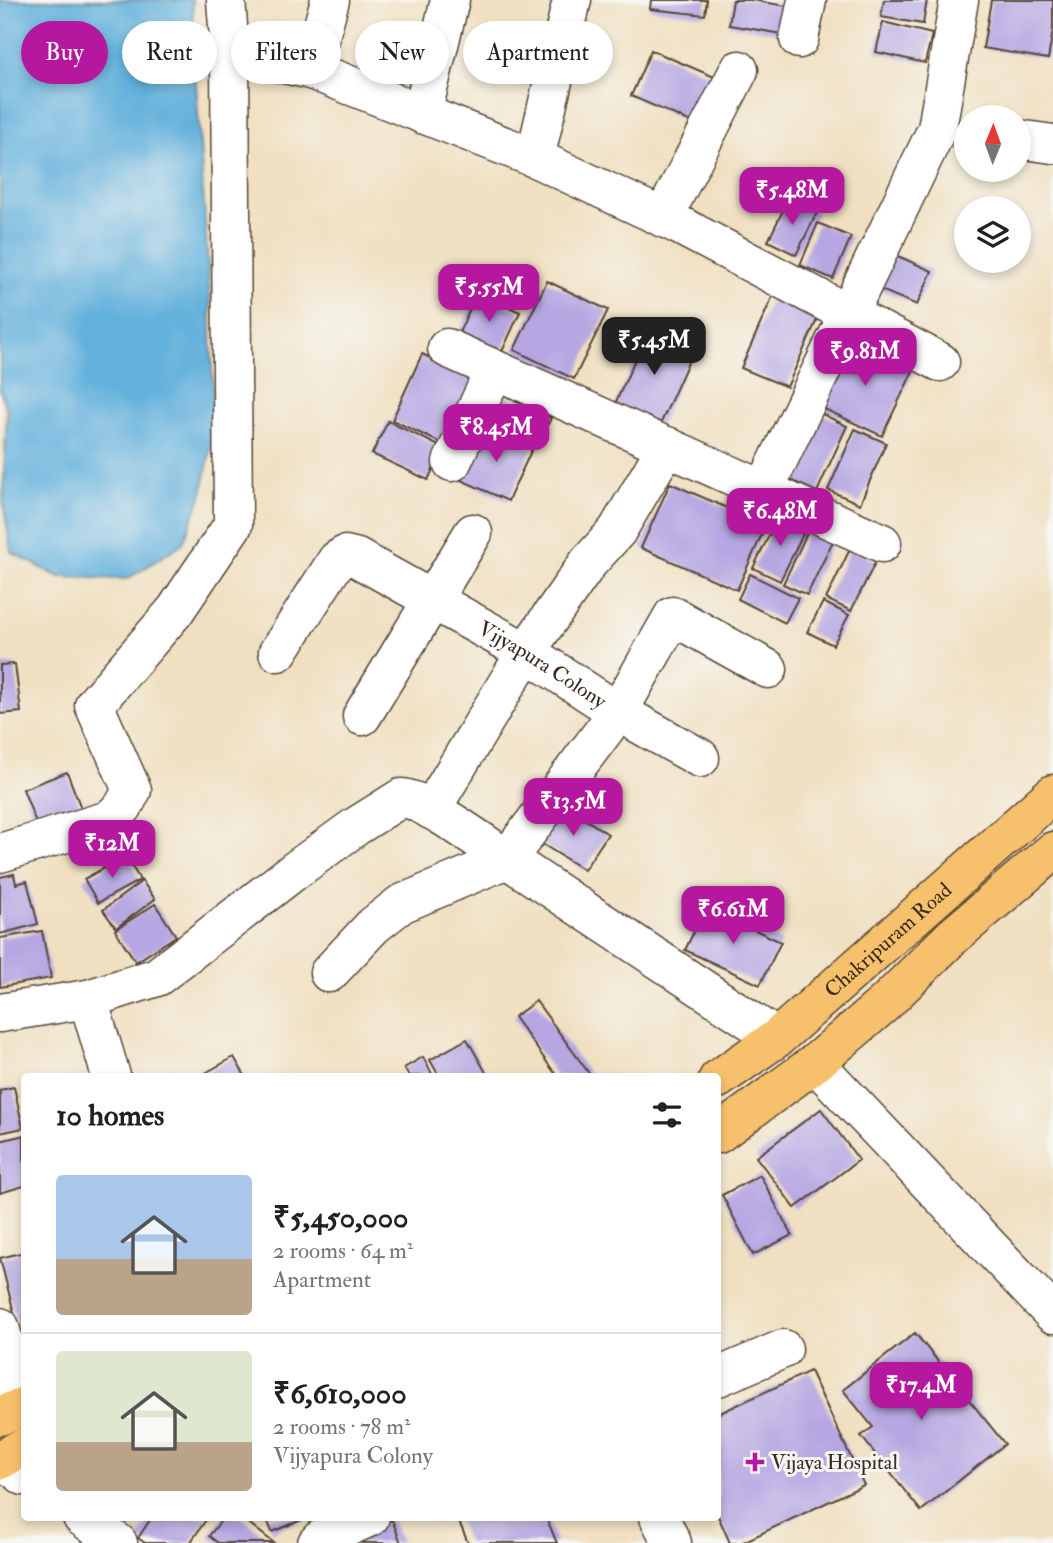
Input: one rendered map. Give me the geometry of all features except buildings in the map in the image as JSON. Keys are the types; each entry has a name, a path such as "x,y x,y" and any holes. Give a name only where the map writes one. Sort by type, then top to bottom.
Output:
{"main road":[{"name":"Chakripuram Road","path":"721,1077 777,1038 1053,794"},
{"name":"Chakripuram Road","path":"721,1132 815,1063 885,1003 927,960 1053,851"},
{"path":"902,929 927,960"},
{"path":"0,1459 21,1448"}],"street":[{"path":"0,853 109,820 123,807 132,790 94,705 175,611 233,525 230,52 226,0"},
{"path":"325,21 330,0"},
{"path":"422,114 450,0"},
{"path":"535,158 572,0"},
{"path":"799,39 807,0"},
{"path":"764,490 849,314 952,131 959,0"},
{"path":"663,218 739,70"},
{"path":"341,82 535,158 663,218 940,362"},
{"path":"1031,141 1053,144"},
{"path":"447,348 882,543"},
{"path":"452,462 494,371"},
{"path":"431,810 526,652 588,564 617,531 667,446"},
{"path":"362,716 473,533"},
{"name":"Vijyapura Colony","path":"278,652 337,560 345,555 357,558 526,652 618,712 507,859"},
{"path":"700,758 618,712 673,616 768,669"},
{"path":"0,1013 88,999 157,976 303,864 355,827 406,797 507,859 777,1038"},
{"path":"329,974 373,926 401,904 507,859"},
{"path":"88,999 110,1073"},
{"path":"815,1063 1053,1314"},
{"path":"0,1327 16,1410"},
{"path":"721,1374 783,1349"},
{"path":"0,1459 21,1474"},
{"path":"88,1521 118,1543"},
{"path":"317,1543 361,1521"},
{"path":"661,1521 671,1543"}],"water":[{"path":"0,0 193,0 193,21 122,21 122,84 196,84 210,296 214,430 202,494 183,543 128,579 59,577 11,552 3,501 7,411 0,390"}],"place":[{"name":"Vijaya Hospital","path":"755,1462"}]}
